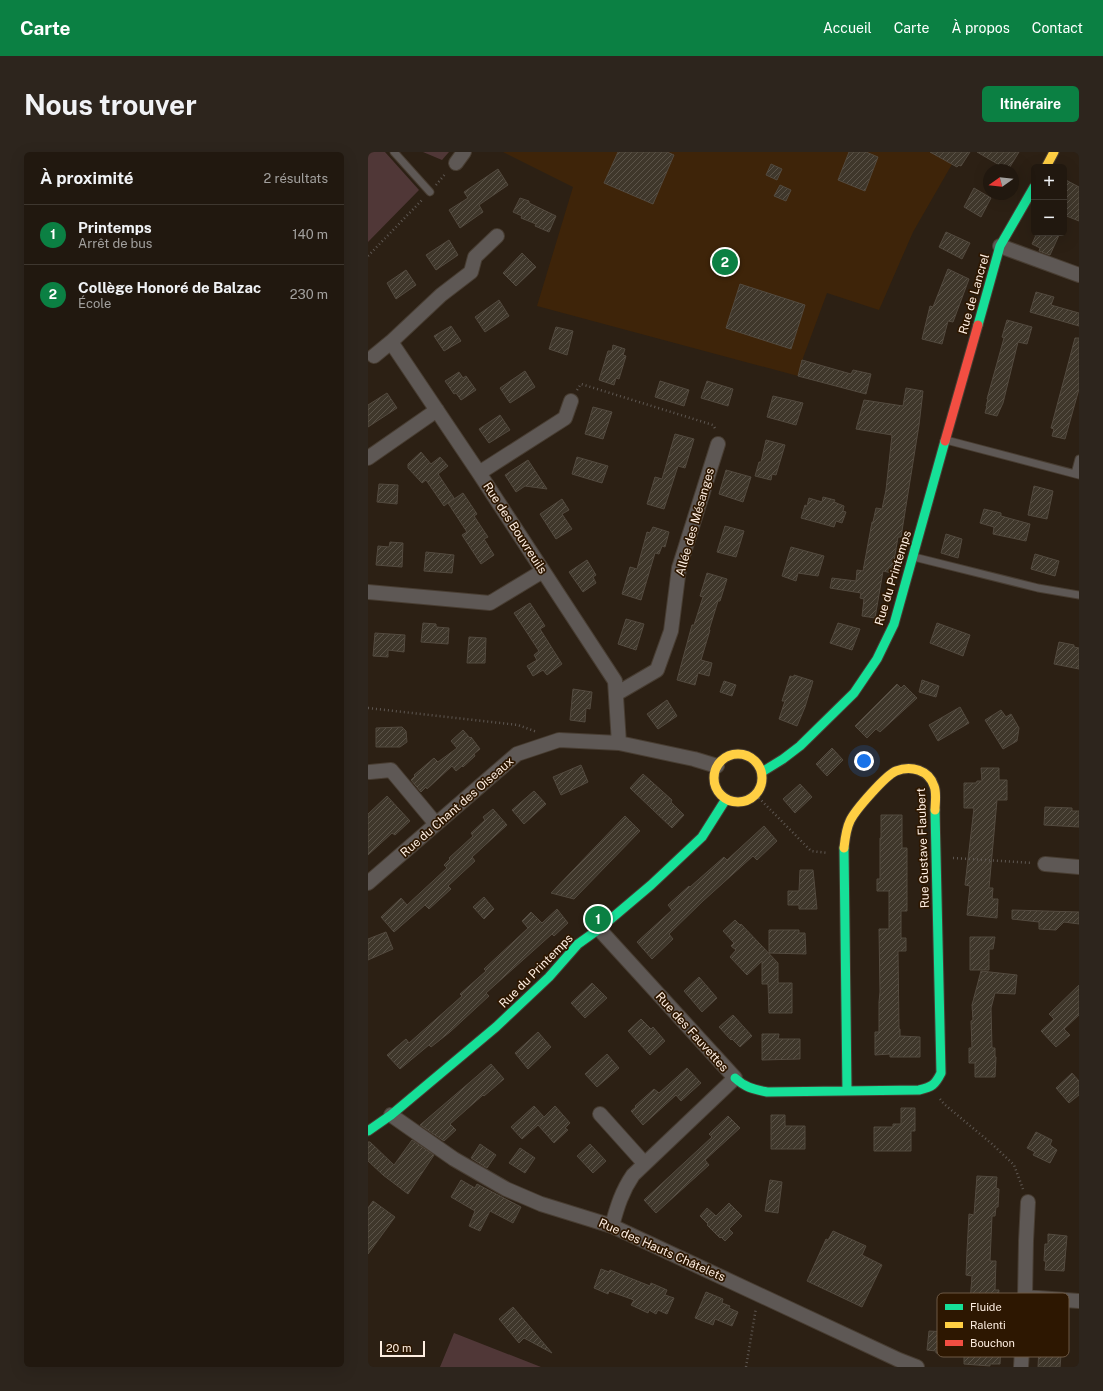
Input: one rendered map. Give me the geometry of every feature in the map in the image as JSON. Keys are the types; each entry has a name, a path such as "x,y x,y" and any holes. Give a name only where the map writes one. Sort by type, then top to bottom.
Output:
{"main road":[{"path":"1047,164 1053,152"},
{"name":"Rue de Lancrel","path":"953,414 1000,246 1031,192"},
{"name":"Rue du Printemps","path":"762,772 784,759 800,746 840,707 866,677 877,659 894,624 953,414"},
{"path":"741,754 753,759 758,763 762,772 763,782 760,790 750,800 745,802 735,802 726,799 719,793 715,784 714,775 717,766 724,759 732,755 741,754"},
{"name":"Rue Gustave Flaubert","path":"847,1091 845,836 850,820 868,797 896,771 909,769 920,770 930,776 935,787 940,1073 937,1081 931,1087"},
{"name":"Rue du Printemps","path":"368,1131 391,1116 502,1022 548,978 574,948 651,885 702,837 726,799"},
{"path":"734,1078 744,1086 758,1091 919,1090 931,1087"}],"street":[{"path":"456,163 464,152"},
{"path":"374,356 441,295 471,272 474,257 497,236"},
{"path":"1000,246 1079,275"},
{"name":"Rue des Bouvreuils","path":"391,342 479,472 615,681 619,743"},
{"path":"479,472 565,418 571,401"},
{"path":"368,458 437,410"},
{"name":"Allée des Mésanges","path":"616,694 657,670 671,631 679,568 718,444"},
{"path":"368,592 490,603 543,571"},
{"name":"Rue du Chant des Oiseaux","path":"368,883 517,754 559,740 619,743 694,759 717,766"},
{"path":"370,772 391,770 436,824"},
{"path":"1045,864 1079,867"},
{"name":"Rue des Fauvettes","path":"599,929 734,1078 633,1175 625,1187 612,1226"},
{"path":"600,1114 644,1163"},
{"name":"Rue des Hauts Châtelets","path":"391,1116 454,1159 506,1189 541,1204 612,1226 917,1367"},
{"path":"1025,1293 1028,1202"},
{"path":"1069,1300 1079,1301"},
{"path":"1021,1367 1022,1357"}],"lane":[{"path":"394,152 430,192"},
{"path":"946,440 1077,475 1079,459"},
{"path":"913,557 1038,588 1079,595"}],"path":[{"path":"368,256 456,163"},
{"path":"571,401 581,384 713,425 717,432 718,444"},
{"path":"368,708 518,724 559,740"},
{"path":"756,795 811,851 844,854"},
{"path":"936,857 1045,864"},
{"path":"931,1087 944,1104 1014,1165 1028,1202"},
{"path":"746,1367 758,1293"}],"shaded area":[{"path":"368,152 385,152 419,190 368,242"},
{"path":"423,152 449,152 442,160"},
{"path":"503,152 959,152 913,232 879,310 827,293 803,358 798,376 537,306 573,187"},
{"path":"454,1333 541,1367 440,1367"}],"building":[{"path":"618,152 667,152 674,155 653,204 604,183"},
{"path":"849,152 866,152 878,157 865,191 838,180"},
{"path":"930,152 970,152 961,166 959,165 957,167"},
{"path":"977,152 1019,152 1012,164 998,164"},
{"path":"771,164 782,169 777,180 766,175"},
{"path":"498,169 508,185 479,205 483,212 460,228 449,210 468,198 464,192"},
{"path":"1067,181 1079,187 1079,221 1067,216"},
{"path":"780,185 791,190 786,201 774,196"},
{"path":"974,188 983,193 983,200 990,200 981,217 964,207"},
{"path":"520,198 529,201 529,203 556,216 549,232 535,226 536,224 521,218 522,216 513,212"},
{"path":"946,232 970,243 962,259 939,247"},
{"path":"1036,236 1059,236 1050,255 1039,251 1040,248 1032,244"},
{"path":"449,240 458,255 436,270 426,255"},
{"path":"522,253 536,267 516,286 503,273"},
{"path":"948,269 969,279 953,322 948,321 942,344 922,339 930,306 933,307"},
{"path":"406,270 416,285 396,299 387,283"},
{"path":"740,284 805,305 791,349 726,328"},
{"path":"1036,292 1054,297 1051,305 1079,313 1079,326 1030,312"},
{"path":"499,300 509,316 485,332 475,317"},
{"path":"1007,320 1032,327 1027,344 1018,342 1003,403 997,416 985,413 987,399 1004,338 1002,337"},
{"path":"451,326 461,341 444,351 434,336"},
{"path":"556,327 573,331 567,355 549,349"},
{"path":"1075,338 1079,338 1079,389 1065,439 1052,436 1054,429 1051,428"},
{"path":"613,345 625,349 623,355 626,356 619,379 616,378 614,385 599,380 608,351 612,351"},
{"path":"802,360 851,374 853,370 871,374 866,394 798,376"},
{"path":"525,371 535,387 510,403 500,388"},
{"path":"459,372 463,378 466,376 476,390 461,400 456,393 454,394 445,381"},
{"path":"660,381 689,390 684,406 655,397"},
{"path":"707,381 733,389 728,406 701,398"},
{"path":"906,388 923,391 901,537 898,537 892,573 883,571 875,618 862,616 864,599 860,598 861,593 830,588 832,578 856,581 857,570 863,571 876,508 882,509 886,490 892,435 856,429 864,400 903,406"},
{"path":"387,393 397,408 368,427 368,405"},
{"path":"773,396 803,403 796,425 767,417"},
{"path":"593,407 612,412 603,439 585,434"},
{"path":"500,415 510,430 489,443 479,429"},
{"path":"675,434 694,439 685,468 678,466 664,509 647,504 655,477 662,479"},
{"path":"766,440 785,445 776,475 772,474 771,480 755,476 759,462 761,462"},
{"path":"421,452 431,464 440,457 448,466 438,474 454,498 444,506 426,480 422,483 408,468 408,464"},
{"path":"577,457 608,466 602,483 572,474"},
{"path":"528,460 547,489 525,486 516,492 505,475"},
{"path":"726,470 751,477 743,502 719,494"},
{"path":"379,484 398,485 397,504 377,502"},
{"path":"1034,486 1053,491 1047,519 1028,515"},
{"path":"463,493 477,514 474,516 488,537 484,539 494,555 481,564 462,535 467,532 448,503"},
{"path":"823,497 835,500 834,502 844,506 843,511 846,512 842,523 836,521 834,527 801,518 809,498 822,502"},
{"path":"562,499 569,510 562,514 572,529 556,539 540,514"},
{"path":"984,509 1001,513 1001,516 1030,524 1026,541 993,534 994,527 980,523"},
{"path":"725,526 744,531 736,557 717,552"},
{"path":"653,527 669,532 665,547 662,546 659,554 655,553 641,600 622,594 630,567 637,569 647,532 650,533"},
{"path":"946,534 962,539 958,558 941,553"},
{"path":"390,542 403,543 402,567 376,565 378,546 389,547"},
{"path":"791,547 824,556 818,576 798,573 796,581 782,576"},
{"path":"426,552 454,555 452,573 424,571"},
{"path":"1035,554 1059,561 1055,576 1031,569"},
{"path":"587,560 596,575 593,577 596,583 583,592 569,572"},
{"path":"707,573 727,579 720,601 718,601 701,660 712,663 709,676 698,673 695,685 677,680 692,625 694,625 703,597 700,596"},
{"path":"530,603 545,626 540,629 562,664 547,675 543,670 533,676 527,666 537,660 534,655 539,651 514,613"},
{"path":"626,619 644,624 636,650 618,644"},
{"path":"423,623 436,624 436,627 449,628 448,644 421,642"},
{"path":"838,623 860,629 852,650 830,643"},
{"path":"937,623 970,635 963,656 930,643"},
{"path":"375,633 405,635 404,652 388,650 388,657 373,656"},
{"path":"469,637 486,638 485,663 467,663"},
{"path":"1059,642 1074,645 1074,647 1079,648 1079,669 1054,664"},
{"path":"794,675 813,681 797,726 779,719 785,701 782,701 790,676 794,677"},
{"path":"922,680 939,686 936,697 919,692"},
{"path":"724,681 736,685 732,696 720,692"},
{"path":"897,684 901,688 904,685 917,698 880,732 876,729 867,738 855,726"},
{"path":"573,689 592,692 590,709 586,708 585,722 570,720"},
{"path":"667,700 677,716 658,729 647,714"},
{"path":"960,707 969,723 938,741 929,725"},
{"path":"1001,710 1006,717 1011,714 1019,728 1017,741 1003,749 985,720"},
{"path":"402,727 406,731 407,742 400,747 376,747 376,728"},
{"path":"463,730 470,738 471,737 480,749 463,767 462,766 456,771 452,766 427,789 426,787 421,792 411,780 415,776 414,775 434,758 438,762 457,748 451,741"},
{"path":"832,748 843,760 827,776 816,764"},
{"path":"581,765 588,782 561,795 553,777"},
{"path":"981,768 999,768 999,780 1007,780 1007,800 997,800 989,888 993,888 992,899 998,899 997,918 967,915 970,886 965,885 974,808 964,808 964,783 976,783 977,781 982,781"},
{"path":"643,774 672,800 671,802 684,815 672,828 630,788"},
{"path":"800,784 812,797 795,813 783,799"},
{"path":"534,791 546,804 524,824 512,810"},
{"path":"387,796 410,821 395,835 392,833 368,855 368,814"},
{"path":"1045,807 1072,808 1072,811 1079,811 1079,827 1044,825"},
{"path":"493,809 507,825 472,857 475,861 448,886 451,889 429,909 425,905 394,932 381,917 401,898 407,905 447,868 444,865 450,859 449,858 473,836 471,833 485,820 483,817"},
{"path":"881,815 902,815 902,848 907,848 907,911 901,911 901,938 906,938 906,951 898,951 899,1029 900,1036 920,1037 920,1057 890,1057 890,1054 875,1055 875,1032 879,1032 879,929 889,929 889,891 877,891 877,879 880,879"},
{"path":"625,816 640,831 574,899 551,893"},
{"path":"764,826 777,841 757,860 753,856 703,901 669,934 673,939 652,959 637,942 672,910 668,905 724,857 727,860"},
{"path":"800,870 813,870 817,909 799,909 799,905 788,905 788,891 799,891"},
{"path":"484,897 494,909 484,919 473,907"},
{"path":"557,909 568,923 554,936 552,934 486,993 489,996 450,1032 431,1047 429,1045 400,1069 387,1055 406,1039 409,1043 462,996 460,994 486,971 484,969 528,928 522,921 531,912 542,923"},
{"path":"1012,910 1079,912 1079,924 1064,922 1056,930 1039,929 1039,922 1012,919"},
{"path":"735,920 740,925 741,924 778,963 778,983 792,983 792,1013 769,1013 768,984 762,984 762,961 747,975 730,957 736,950 731,946 734,943 723,931"},
{"path":"769,930 799,930 799,933 805,933 806,954 769,953"},
{"path":"386,932 393,949 368,960 368,939"},
{"path":"970,937 995,937 993,949 989,949 989,970 970,970"},
{"path":"981,971 1017,975 1015,994 995,993 991,1008 992,1048 995,1048 996,1057 995,1077 975,1077 975,1063 969,1063 969,1048 972,1048 972,1005"},
{"path":"699,977 717,998 702,1012 684,991"},
{"path":"592,983 607,998 585,1018 571,1003"},
{"path":"1079,985 1079,1015 1064,1029 1070,1035 1056,1047 1041,1031 1054,1019 1049,1014"},
{"path":"733,1015 752,1036 740,1047 719,1027"},
{"path":"641,1019 651,1029 653,1027 665,1041 650,1055 628,1031"},
{"path":"538,1032 551,1047 528,1069 515,1053"},
{"path":"762,1034 779,1034 778,1039 800,1039 800,1059 762,1060"},
{"path":"607,1054 619,1068 597,1087 585,1074"},
{"path":"491,1064 504,1079 450,1124 456,1130 444,1141 420,1125"},
{"path":"687,1068 701,1083 681,1101 676,1095 643,1125 631,1111 654,1089 659,1093"},
{"path":"1072,1073 1079,1081 1079,1095 1069,1103 1056,1088"},
{"path":"534,1106 544,1117 555,1106 570,1123 565,1128 568,1130 554,1143 538,1125 522,1139 511,1127"},
{"path":"901,1108 915,1108 915,1131 911,1131 911,1151 874,1151 874,1127 893,1127 893,1124 901,1124"},
{"path":"771,1115 785,1115 785,1126 805,1126 805,1149 771,1149"},
{"path":"728,1116 740,1128 705,1160 709,1165 656,1213 644,1200 712,1137 709,1134"},
{"path":"1036,1132 1052,1140 1050,1145 1057,1150 1050,1163 1033,1155 1035,1152 1027,1148"},
{"path":"412,1140 434,1155 408,1194 383,1175 368,1161 368,1142 370,1142 394,1165"},
{"path":"480,1144 496,1155 487,1168 471,1158"},
{"path":"590,1144 606,1161 593,1173 577,1156"},
{"path":"520,1148 535,1158 525,1173 509,1163"},
{"path":"977,1176 997,1177 996,1188 999,1189 998,1207 996,1207 995,1216 992,1216 990,1261 996,1261 995,1290 999,1290 999,1293 971,1293 972,1276 966,1275 969,1214 974,1215"},
{"path":"461,1180 475,1188 477,1184 521,1207 513,1223 490,1211 480,1231 469,1226 475,1211 451,1197"},
{"path":"770,1180 782,1182 778,1213 765,1211"},
{"path":"373,1201 395,1217 368,1254 368,1208"},
{"path":"729,1203 742,1216 729,1229 733,1233 725,1241 707,1225 708,1224 700,1216 707,1208 716,1216"},
{"path":"833,1231 866,1246 862,1255 882,1265 862,1307 807,1281 826,1239 828,1240"},
{"path":"1048,1234 1067,1236 1064,1271 1045,1270 1045,1244 1048,1244"},
{"path":"601,1269 609,1272 610,1270 650,1286 651,1283 667,1290 665,1295 674,1298 667,1314 658,1310 656,1314 649,1310 648,1313 631,1305 634,1300 609,1291 608,1294 594,1288"},
{"path":"706,1292 723,1299 722,1303 730,1306 729,1308 738,1312 732,1326 715,1319 713,1325 695,1318"},
{"path":"513,1307 552,1353 524,1338 519,1343 499,1319"},
{"path":"929,1331 937,1331 937,1353 936,1351 927,1350"},
{"path":"964,1357 1000,1357 1000,1364 990,1364 990,1366 964,1364"},
{"path":"1039,1357 1061,1357 1060,1367 1038,1367"}],"traffic: fast":[{"path":"978,325 1000,246 1031,192"},
{"path":"762,772 800,746 854,693 877,659 894,624 945,441"},
{"path":"368,1131 391,1115 496,1027 549,977 578,944 599,929 651,885 702,837 726,799"},
{"path":"735,1078 750,1088 767,1092 919,1090 933,1085 937,1080 941,1073 935,810"},
{"path":"844,848 847,1091"}],"traffic: slow":[{"path":"1048,164 1054,152"},
{"path":"733,754 743,754 755,761 762,773 762,778 762,783 755,795 743,802 733,802 725,798 718,791 714,783 714,773 718,765 725,758 733,754"},
{"path":"844,848 846,834 853,816 878,786 896,771 902,769 913,769 919,770 928,776 935,789 935,810"}],"traffic: jam":[{"path":"945,441 978,325"}],"place":[{"name":"Collège Honoré de Balzac","path":"725,262"},
{"name":"Printemps","path":"598,919"}]}
